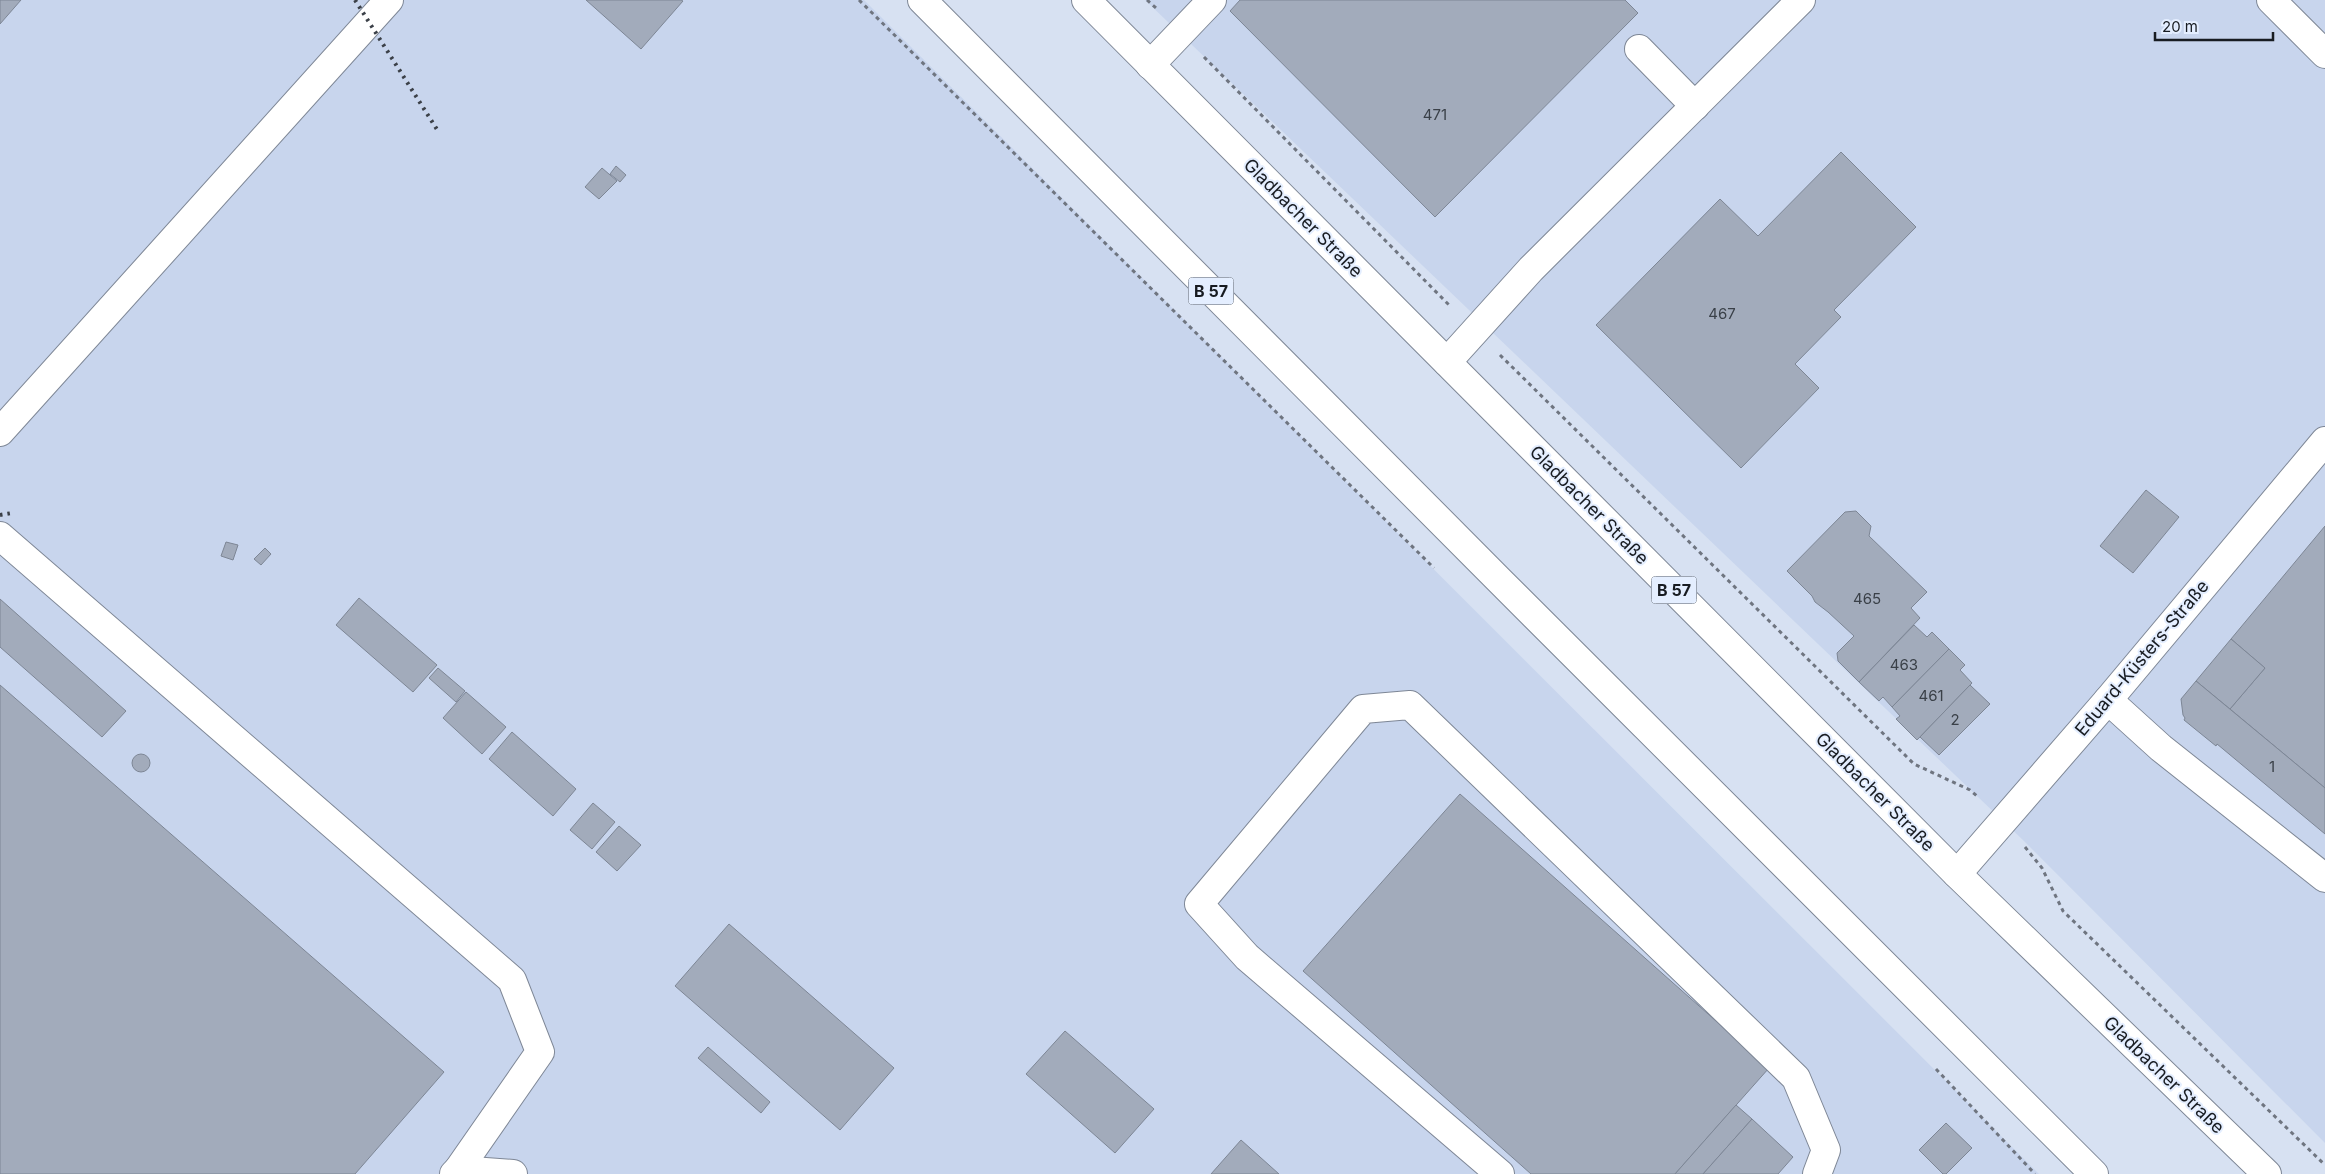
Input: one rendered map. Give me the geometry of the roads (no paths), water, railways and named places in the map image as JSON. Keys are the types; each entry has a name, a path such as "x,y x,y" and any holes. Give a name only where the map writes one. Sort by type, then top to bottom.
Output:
{"main road":[{"path":"0,432 389,0"},
{"name":"B 57","path":"922,0 2094,1174"},
{"name":"Gladbacher Straße","path":"1086,0 1957,874 2267,1174"},
{"path":"1150,65 1212,0"},
{"path":"1446,362 1531,269 1801,0"},
{"path":"2271,0 2325,54"},
{"path":"1639,49 1695,106"},
{"name":"Eduard-Küsters-Straße","path":"1957,874 2108,700 2325,441"},
{"path":"0,536 512,980 540,1052 456,1172"},
{"path":"2108,700 2161,748 2325,878"},
{"path":"1500,1174 1247,957 1199,904 1363,709 1410,705 1796,1078 1826,1150 1817,1174"},
{"path":"456,1172 513,1174"}],"railway":[{"path":"355,0 438,131"},
{"path":"0,515 12,513"}]}
